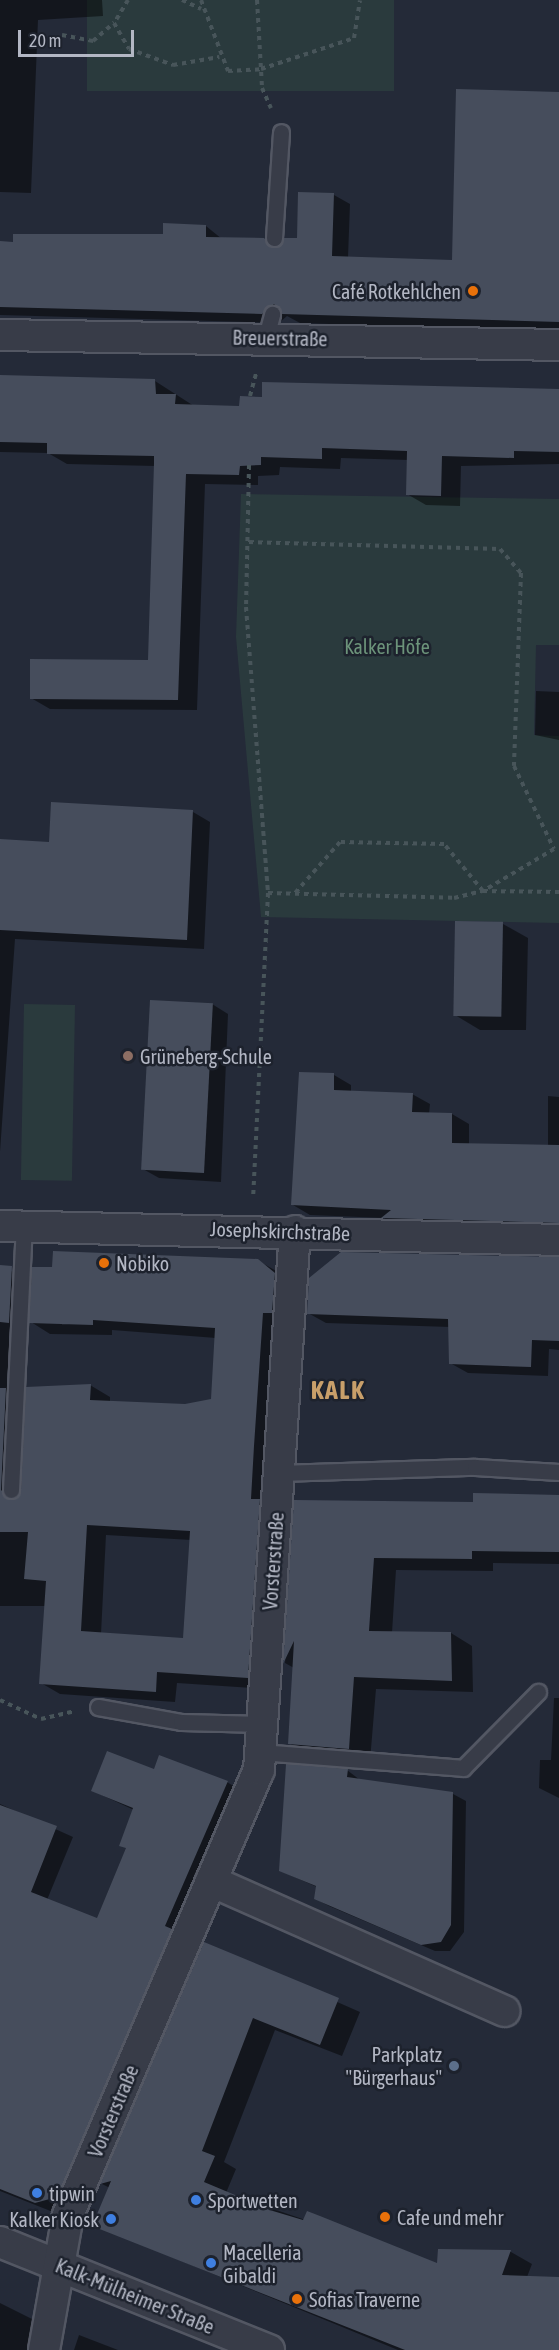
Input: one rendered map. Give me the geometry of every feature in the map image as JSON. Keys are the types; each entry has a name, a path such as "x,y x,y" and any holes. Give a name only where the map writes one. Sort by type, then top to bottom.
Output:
{"street":[{"name":"Breuerstraße","path":"0,335 269,326 559,345"},
{"name":"Josephskirchstraße","path":"12,1226 295,1231 559,1240"},
{"name":"Vorsterstraße","path":"44,2350 68,2215 260,1770 295,1231"},
{"path":"211,1881 505,2012"},
{"name":"Kalk-Mülheimer Straße","path":"0,2242 269,2350"}],"lane":[{"path":"274,238 281,132"},
{"path":"11,1490 12,1226"},
{"path":"279,1473 475,1467 559,1472"},
{"path":"98,1707 262,1738 463,1768 538,1692"}],"path":[{"path":"62,35 93,41 114,23 128,0"},
{"path":"182,0 202,9"},
{"path":"201,0 219,57 228,71 261,69 354,38 360,0"},
{"path":"257,0 262,88 281,132"},
{"path":"114,23 129,49 159,63 186,65 219,57"},
{"path":"249,465 246,607 268,893 252,1230"},
{"path":"249,542 500,549 521,573 514,766 557,849 483,891"},
{"path":"295,893 340,842 444,844 483,891"},
{"path":"268,893 454,898 483,891 559,892"},
{"path":"0,1700 41,1719 98,1707"}],"green space":[{"path":"87,0 394,0 394,91 87,91"},
{"name":"Kalker Höfe","path":"241,494 559,499 559,645 536,645 534,735 559,736 559,923 261,917 236,637"},
{"path":"24,1004 75,1005 72,1181 21,1180"}],"building":[{"path":"456,89 559,92 559,322 282,314 274,304 262,314 0,307 0,241 13,242 13,234 163,234 163,223 206,225 206,237 264,238 274,248 284,238 297,238 298,192 334,193 332,256 452,260"},
{"path":"0,375 155,379 156,394 176,394 175,404 239,406 240,396 262,397 262,382 559,389 559,452 514,451 514,458 442,456 441,496 406,495 407,451 322,448 322,459 261,457 261,465 240,466 239,475 186,474 178,700 30,699 30,659 148,660 154,456 47,454 47,443 0,442"},
{"path":"51,802 193,810 187,940 0,930 0,839 49,842"},
{"path":"455,921 503,922 501,1017 453,1016"},
{"path":"150,1000 213,1003 204,1173 141,1170"},
{"path":"299,1072 334,1073 334,1090 413,1093 412,1112 452,1113 452,1143 559,1145 559,1223 381,1218 391,1210 291,1205"},
{"path":"53,1251 258,1259 275,1273 272,1313 263,1313 254,1446 251,1499 260,1499 248,1678 157,1672 156,1692 39,1684 46,1581 24,1579 28,1532 0,1532 0,1388 6,1388 1,1490 11,1500 21,1490 26,1387 91,1384 90,1400 185,1404 211,1399 215,1328 93,1320 93,1325 29,1323 32,1267 52,1267","holes":["87,1525 190,1531 183,1638 81,1631"]},
{"path":"341,1252 559,1257 559,1341 532,1340 531,1367 449,1364 448,1319 307,1314 309,1278"},
{"path":"0,1265 12,1266 9,1323 0,1322"},
{"path":"473,1493 559,1495 559,1552 472,1551 472,1559 374,1558 369,1631 451,1632 452,1681 354,1677 349,1749 288,1744 294,1641 283,1664 294,1500 473,1502"},
{"path":"107,1751 154,1769 159,1755 228,1781 165,1926 172,1929 57,2197 35,2203 0,2189 0,1805 57,1826 31,1892 97,1918 126,1848 119,1846 133,1808 91,1791"},
{"path":"286,1764 348,1769 347,1777 453,1792 451,1925 441,1942 421,1945 314,1899 316,1886 279,1871"},
{"path":"204,1942 339,1998 320,2045 253,2018 202,2151 215,2156 204,2182 273,2211 303,2220 307,2211 437,2263 438,2249 511,2250 502,2275 559,2277 559,2350 405,2350 92,2226 111,2181 100,2184"}],"place":[{"name":"Café Rotkehlchen","path":"473,291"},
{"name":"Grüneberg-Schule","path":"128,1056"},
{"name":"Nobiko","path":"104,1263"},
{"name":"Parkplatz \"Bürgerhaus\"","path":"454,2066"},
{"name":"tipwin","path":"37,2193"},
{"name":"Sportwetten","path":"196,2200"},
{"name":"Cafe und mehr","path":"385,2217"},
{"name":"Kalker Kiosk","path":"111,2219"},
{"name":"Macelleria Gibaldi","path":"211,2263"},
{"name":"Sofias Traverne","path":"297,2299"}],"district":[{"name":"KALK","path":"338,1391"}]}
